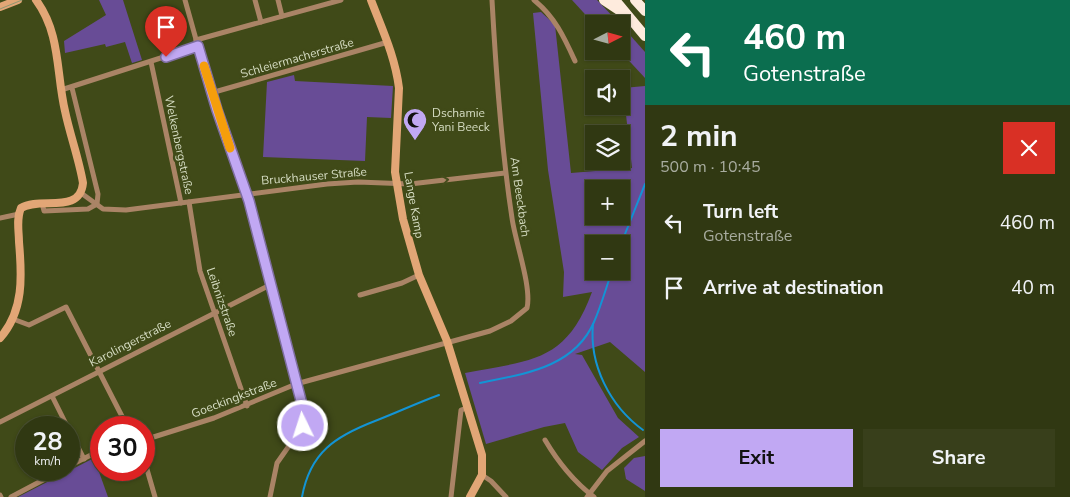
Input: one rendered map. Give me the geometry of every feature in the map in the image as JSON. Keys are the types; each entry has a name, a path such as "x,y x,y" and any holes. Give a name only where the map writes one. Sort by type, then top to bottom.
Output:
{"highway":[{"path":"604,0 627,15"},
{"path":"615,0 627,15"},
{"path":"636,0 645,11"},
{"path":"630,18 645,36"}],"street":[{"path":"0,7 18,0"},
{"path":"0,338 13,319 20,298 19,214 26,205 66,203 72,201 81,193 82,176 61,90 54,37 36,0"},
{"path":"184,0 245,194 296,384 304,421 303,426 284,450 277,463 270,497"},
{"path":"254,0 261,22"},
{"path":"278,0 282,16"},
{"path":"196,40 341,0"},
{"name":"Lange Kamp","path":"371,0 394,60 399,88 396,185 403,219 419,276 447,341 482,454 482,476"},
{"name":"Am Beeckbach","path":"447,341 490,331 512,321 526,308 528,291 514,232 505,173 492,0"},
{"path":"534,0 547,10 560,29 575,61"},
{"name":"Schleiermacherstraße","path":"212,93 388,42"},
{"path":"61,90 198,46"},
{"name":"Welkenbergstraße","path":"151,62 181,203"},
{"path":"72,88 98,194 97,204"},
{"name":"Bruckhauser Straße","path":"81,193 107,210 126,210 245,194 358,182 396,185 505,173"},
{"name":"Leibnizstraße","path":"189,202 200,271 247,406"},
{"name":"Bruckhauser Straße","path":"42,203 44,211 88,210 97,204"},
{"path":"0,218 19,214"},
{"path":"360,295 419,276"},
{"name":"Karolingerstraße","path":"0,422 270,284"},
{"path":"13,319 30,325 66,307 122,416"},
{"name":"Goeckingkstraße","path":"155,436 247,406 296,384 447,341"},
{"path":"52,396 62,416"},
{"path":"451,497 461,410 467,408"},
{"path":"545,440 563,467 590,496 607,471 645,441"},
{"path":"80,451 84,459"},
{"path":"80,461 90,456"},
{"path":"470,497 482,476 491,481 506,497"},
{"path":"11,497 41,481"},
{"path":"150,481 155,497"}],"shaded area":[{"path":"99,0 123,0 142,60 132,63 125,42 106,47 105,44 65,53 64,41 106,15"},
{"path":"572,0 597,0 611,15 586,15"},
{"path":"541,12 555,25 571,173 630,170 632,168 630,125 627,125 626,115 630,115 630,87 645,86 645,372 610,342 575,354 582,355 618,418 639,437 622,448 602,470 578,452 565,423 544,427 486,444 465,373 509,365 544,354 558,345 570,333 582,315 592,292 563,297 564,272 548,170 533,13"},
{"path":"630,35 645,52 645,78 628,60 630,60"},
{"path":"294,75 295,81 393,86 391,118 367,117 365,161 263,157 267,82"},
{"path":"645,456 645,491 626,479 624,468 634,458"},
{"path":"90,460 90,481 102,481 108,497 18,497 49,481 80,481 80,465"}],"waterway":[{"path":"625,235 645,184"},
{"path":"480,383 530,372 546,366 574,350 594,322 609,280"},
{"path":"593,324 594,354 604,383 621,409 643,430"},
{"path":"302,497 311,468 318,457 337,440 361,427 439,395"}],"tram line":[{"path":"0,9 22,0"}],"slow traffic":[{"path":"204,66 230,148"}],"place":[{"name":"Dschamie Yani Beeck","path":"415,141"}],"route":[{"path":"166,57 198,46 217,110 249,201 304,412 303,426"}]}
